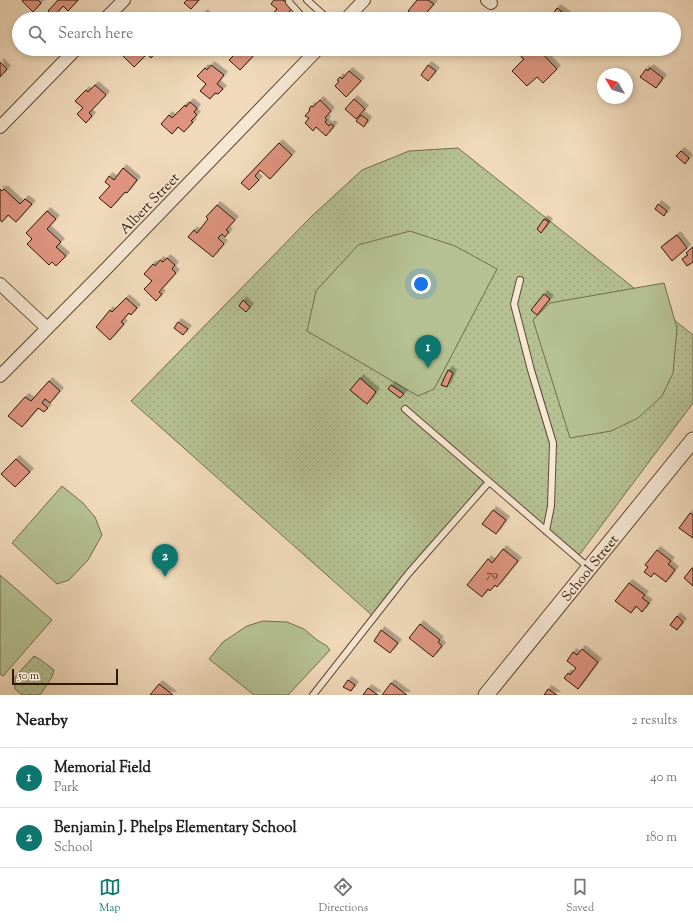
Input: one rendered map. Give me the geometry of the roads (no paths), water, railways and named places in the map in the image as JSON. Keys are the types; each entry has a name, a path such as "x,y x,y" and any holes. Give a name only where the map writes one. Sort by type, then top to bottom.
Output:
{"street":[{"path":"112,12 124,0"},
{"path":"353,12 364,0"},
{"path":"0,127 69,56"},
{"name":"Albert Street","path":"0,376 102,273 311,56"},
{"path":"0,284 47,328"},
{"name":"School Street","path":"486,695 693,440"}],"lane":[{"path":"289,0 298,12"},
{"path":"307,0 320,12"},
{"path":"520,280 514,304 531,370 553,443 551,506 546,531"},
{"path":"405,409 589,568"},
{"path":"313,695 408,574 489,482"}],"place":[{"name":"Memorial Field","path":"428,368"},
{"name":"Benjamin J. Phelps Elementary School","path":"165,577"}]}
